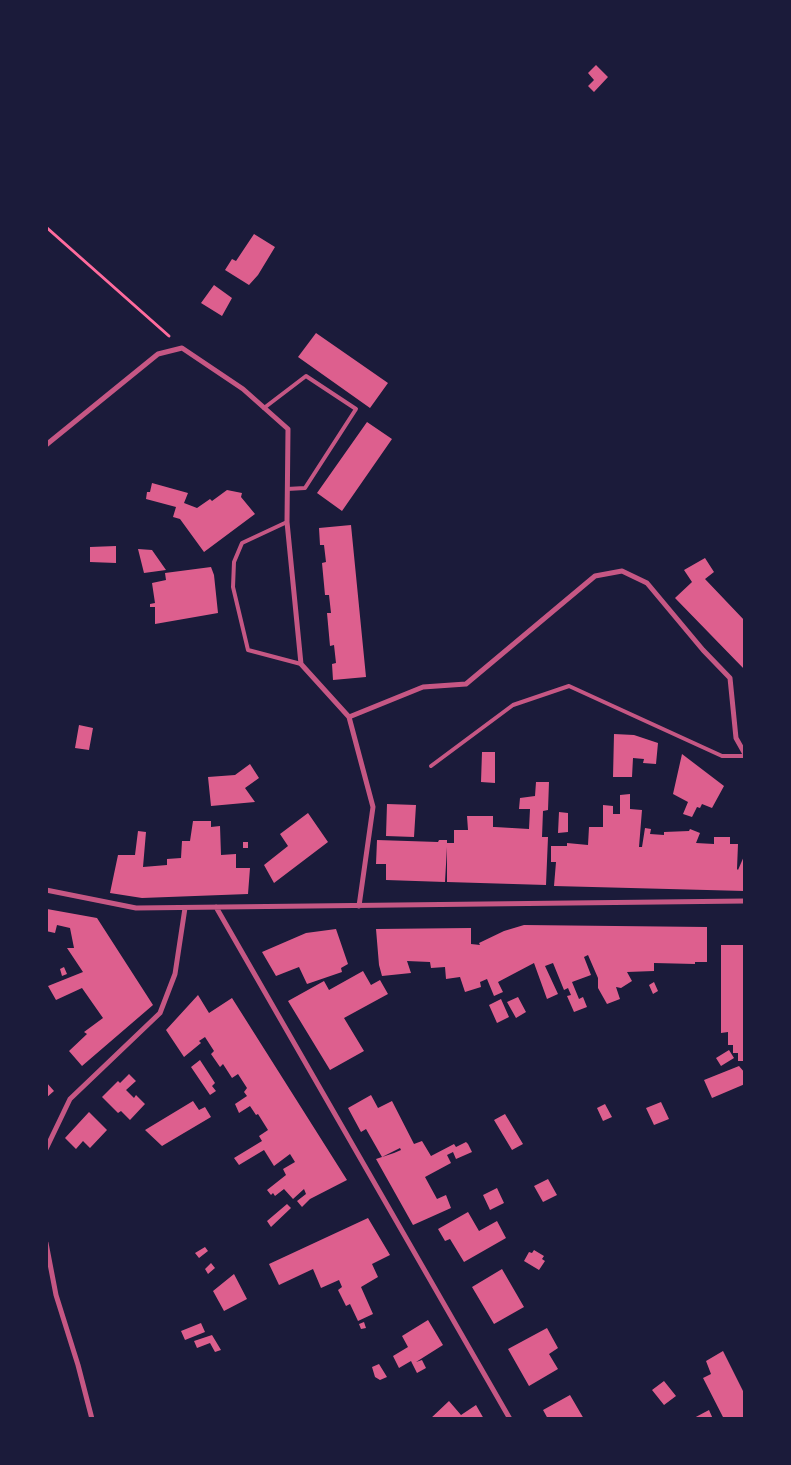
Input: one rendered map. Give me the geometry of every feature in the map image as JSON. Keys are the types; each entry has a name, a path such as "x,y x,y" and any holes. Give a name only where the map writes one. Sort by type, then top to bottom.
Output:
{"street":[{"path":"46,445 158,354 182,348 243,389 288,429 287,522 301,664 349,717 373,807 359,906"},
{"path":"349,717 423,687 466,684 594,576 622,571 647,583 703,650 730,678 736,738 745,755"},
{"path":"46,890 136,908 745,901"},
{"path":"216,907 510,1419"},
{"path":"46,1149 70,1099 160,1013 175,974 185,908"},
{"path":"46,1243 56,1295 78,1365 92,1419"}],"lane":[{"path":"264,408 306,376 356,409 305,488 288,489"},
{"path":"287,522 242,542 234,562 233,587 248,650 301,664"},
{"path":"431,766 514,704 569,686 722,756 745,755"}],"path":[{"path":"46,227 182,348"}],"building":[{"path":"596,65 608,77 594,92 588,86 594,80 588,73"},
{"path":"254,234 275,247 258,275 249,285 225,270 232,259 236,261"},
{"path":"214,285 232,298 222,316 201,303"},
{"path":"316,333 388,383 370,408 298,357"},
{"path":"367,422 392,439 342,511 317,493"},
{"path":"152,483 188,493 184,503 197,508 210,499 212,501 227,490 242,493 241,497 255,514 204,552 180,519 173,517 176,507 146,499 147,492 150,492"},
{"path":"351,525 366,677 333,680 332,664 336,663 334,645 330,646 327,613 331,613 329,595 325,595 322,563 326,562 324,545 320,545 319,528"},
{"path":"116,546 116,563 90,562 90,547"},
{"path":"138,549 152,550 166,570 144,573"},
{"path":"705,558 714,572 705,579 745,621 745,670 675,598 692,582 684,570"},
{"path":"211,567 214,575 218,613 155,624 155,607 150,607 150,604 155,603 152,583 166,580 165,573"},
{"path":"79,725 93,728 89,750 75,748"},
{"path":"614,734 634,735 658,743 656,764 643,763 644,759 633,758 632,777 613,777"},
{"path":"482,752 495,752 495,783 481,782"},
{"path":"682,754 724,786 712,808 702,804 700,808 697,807 692,817 683,814 688,802 673,794"},
{"path":"250,764 259,778 245,788 255,802 211,806 208,777 235,775"},
{"path":"536,782 549,782 548,810 543,811 542,837 548,837 546,885 447,882 447,847 445,882 386,880 386,864 376,864 377,840 438,842 439,840 447,840 447,843 454,843 454,830 468,830 467,816 493,816 493,827 529,829 530,809 519,809 520,798 535,796"},
{"path":"630,794 630,809 642,810 639,847 642,847 645,828 651,829 650,834 664,835 664,832 689,831 690,829 700,833 696,843 714,844 714,837 730,837 730,844 738,844 738,870 745,854 745,891 554,886 556,862 551,862 551,846 567,846 567,843 588,845 589,827 603,827 603,805 613,806 613,814 620,814 620,795"},
{"path":"387,804 416,805 414,837 386,836"},
{"path":"559,812 568,813 568,832 558,833"},
{"path":"308,813 328,842 274,883 264,865 288,846 280,834"},
{"path":"193,821 211,821 211,827 220,826 221,855 236,854 236,868 250,868 248,894 142,898 110,893 118,855 135,855 138,831 146,832 143,867 167,865 167,859 181,858 182,841 190,841"},
{"path":"243,842 248,842 248,848 243,848"},
{"path":"47,909 97,918 153,1005 82,1066 69,1051 87,1034 84,1032 103,1018 82,988 56,1000 48,986 83,972 67,948 74,948 70,928 57,925 55,933 46,931"},
{"path":"524,925 707,927 707,962 695,962 695,964 654,963 654,971 627,972 632,981 621,988 616,987 620,999 607,1004 598,988 598,978 588,955 584,957 591,975 572,982 579,999 583,997 587,1007 574,1012 567,996 571,995 568,988 564,990 553,963 545,966 558,994 547,999 534,963 498,982 503,992 494,996 487,979 480,982 481,987 465,992 460,977 446,979 445,967 431,968 430,962 407,961 411,973 382,976 379,965 376,929 471,928 471,944 480,945 479,943 504,931"},
{"path":"336,929 348,964 341,968 342,972 307,984 299,967 276,976 262,952 306,933"},
{"path":"721,945 745,945 745,1061 738,1061 738,1053 733,1053 733,1045 728,1045 728,1032 721,1033"},
{"path":"64,967 67,974 62,976 60,969"},
{"path":"363,971 371,985 380,980 388,994 344,1018 364,1051 330,1070 288,1001 324,981 329,990"},
{"path":"654,982 658,991 653,994 649,985"},
{"path":"198,995 209,1013 232,998 347,1180 310,1199 302,1207 297,1201 306,1194 304,1189 293,1199 284,1189 275,1196 273,1193 271,1195 267,1190 286,1175 283,1169 295,1162 290,1154 274,1166 264,1150 239,1165 234,1158 262,1141 259,1136 268,1130 258,1114 256,1115 250,1106 239,1113 235,1104 247,1096 244,1092 247,1088 238,1074 232,1078 223,1064 220,1067 211,1054 214,1051 205,1037 199,1041 201,1043 184,1057 166,1030"},
{"path":"518,997 526,1012 516,1018 507,1002"},
{"path":"501,999 509,1017 497,1023 489,1005"},
{"path":"729,1050 734,1058 721,1066 716,1058"},
{"path":"200,1060 215,1083 212,1086 216,1091 210,1095 191,1067"},
{"path":"739,1066 745,1073 745,1084 712,1098 704,1080"},
{"path":"129,1074 136,1081 126,1090 134,1098 136,1095 145,1104 130,1120 121,1111 118,1113 102,1097 118,1081 120,1083"},
{"path":"46,1082 54,1091 46,1098"},
{"path":"371,1095 378,1108 392,1101 414,1144 422,1141 431,1156 454,1144 456,1147 466,1142 468,1144 472,1152 456,1159 453,1152 447,1155 451,1163 425,1177 437,1199 446,1195 451,1208 413,1225 376,1159 382,1157 366,1129 361,1132 348,1108","holes":["400,1148 401,1150 394,1153 382,1157"]},
{"path":"193,1101 199,1110 205,1107 211,1117 162,1146 145,1130"},
{"path":"661,1102 669,1119 654,1125 646,1108"},
{"path":"605,1104 612,1117 603,1121 597,1108"},
{"path":"89,1112 107,1130 90,1148 83,1141 76,1149 65,1138"},
{"path":"505,1114 523,1144 512,1150 494,1120"},
{"path":"548,1179 557,1195 543,1202 534,1186"},
{"path":"497,1188 504,1203 490,1210 483,1195"},
{"path":"287,1204 291,1208 271,1227 267,1221"},
{"path":"468,1212 479,1231 497,1221 506,1238 464,1262 450,1239 445,1241 438,1229"},
{"path":"368,1218 390,1255 372,1264 378,1277 361,1287 373,1314 358,1321 350,1304 346,1306 338,1290 342,1287 339,1280 321,1288 313,1269 279,1285 269,1264"},
{"path":"205,1247 208,1251 199,1258 195,1253"},
{"path":"534,1250 544,1256 542,1259 545,1261 539,1270 524,1261 529,1252 532,1253"},
{"path":"211,1263 215,1268 208,1274 205,1269"},
{"path":"502,1269 524,1307 494,1324 472,1287"},
{"path":"234,1274 247,1299 224,1311 213,1291"},
{"path":"428,1320 443,1345 416,1362 422,1360 426,1368 417,1373 411,1361 399,1368 393,1356 408,1347 402,1336"},
{"path":"364,1322 366,1328 361,1329 359,1324"},
{"path":"201,1323 205,1332 185,1340 181,1331"},
{"path":"547,1328 558,1348 549,1354 558,1369 529,1386 508,1349"},
{"path":"212,1335 221,1350 215,1352 210,1343 197,1348 194,1341"},
{"path":"723,1351 745,1395 745,1419 724,1419 703,1378 711,1374 706,1361"},
{"path":"379,1364 387,1377 380,1380 375,1377 372,1367"},
{"path":"664,1381 676,1396 664,1405 652,1390"},
{"path":"570,1395 584,1419 548,1419 543,1410"},
{"path":"449,1401 461,1415 476,1405 484,1419 430,1419"},
{"path":"709,1410 713,1419 692,1419"}]}
